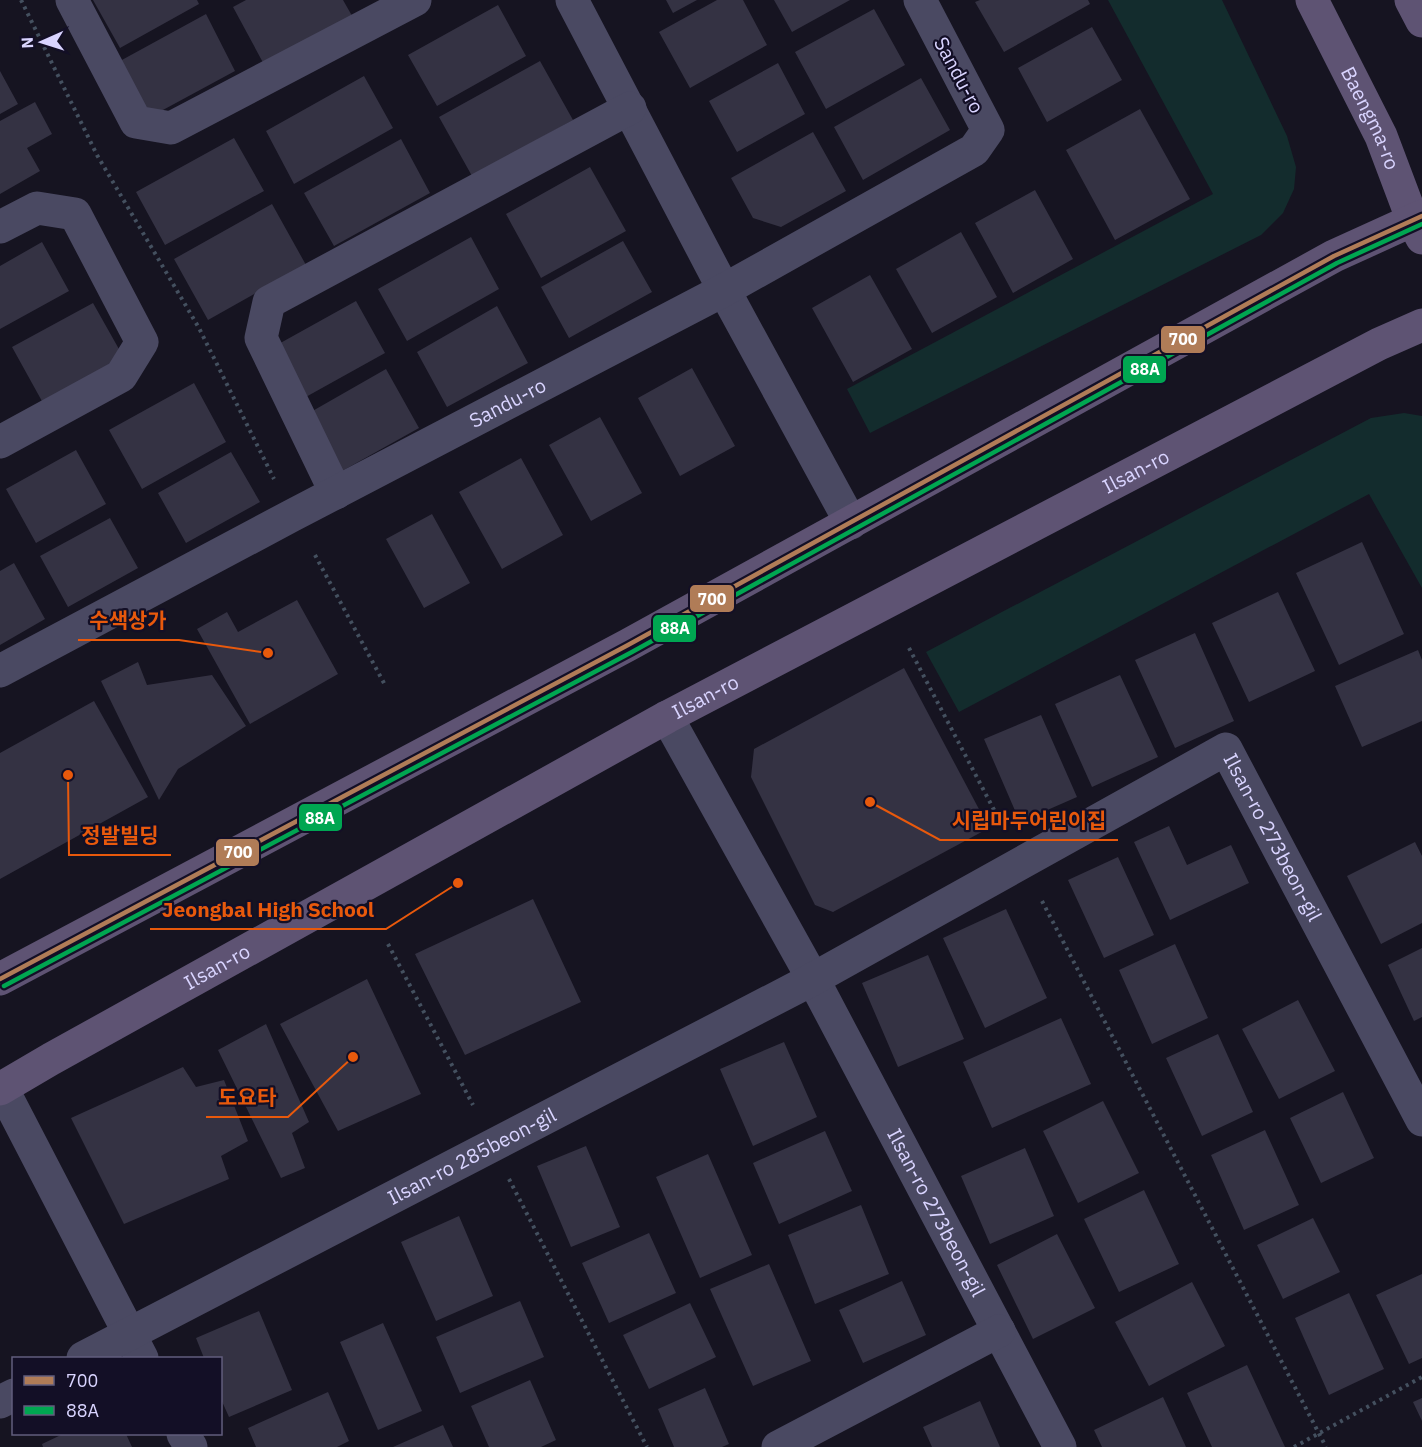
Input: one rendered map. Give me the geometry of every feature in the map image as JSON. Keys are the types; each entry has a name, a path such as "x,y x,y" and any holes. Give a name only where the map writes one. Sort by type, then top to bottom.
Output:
{"main road":[{"name":"Baengma-ro","path":"1312,0 1381,136 1419,225"},
{"path":"1412,0 1422,21"},
{"path":"0,979 628,645 1334,256 1419,225"},
{"name":"Ilsan-ro","path":"1,1088 667,717 1379,344 1422,325"}],"street":[{"path":"72,0 136,122 171,128 415,0"},
{"path":"572,0 724,290 851,523"},
{"name":"Sandu-ro","path":"0,671 724,290 975,150 988,130 920,0"},
{"path":"336,494 261,338 269,302 630,108"},
{"path":"0,227 37,208 75,214 142,342 121,376 0,442"},
{"name":"Ilsan-ro 273beon-gil","path":"667,717 813,979 1060,1447"},
{"name":"Ilsan-ro 273beon-gil","path":"813,979 1226,749 1422,1120"},
{"name":"Ilsan-ro 285beon-gil","path":"91,1357 136,1346 813,979"},
{"path":"1,1088 136,1346"},
{"path":"778,1447 999,1331"}],"path":[{"path":"21,0 97,156 200,328 274,479"},
{"path":"315,555 386,685"},
{"path":"909,648 1003,827"},
{"path":"1042,901 1326,1447"},
{"path":"388,944 473,1105"},
{"path":"509,1179 647,1447"},
{"path":"1294,1447 1422,1377"}],"green space":[{"path":"1108,0 1222,0 1287,136 1296,167 1294,189 1283,213 1261,235 870,433 847,389 1213,194"},
{"path":"1404,413 1422,416 1422,588 1369,494 959,712 926,652 1371,418"}],"building":[{"path":"93,0 197,0 199,4 120,48"},
{"path":"246,0 343,0 355,21 267,70 233,7"},
{"path":"666,0 697,0 673,13"},
{"path":"717,0 743,0 767,45 690,88 659,32"},
{"path":"774,0 850,0 792,32"},
{"path":"980,0 1088,0 1090,4 1004,52 975,2"},
{"path":"498,5 526,56 437,106 408,55"},
{"path":"874,9 905,65 826,109 795,52"},
{"path":"206,14 235,71 150,117 120,61"},
{"path":"1092,27 1122,80 1047,122 1018,68"},
{"path":"540,61 573,120 472,176 439,117"},
{"path":"778,63 805,114 737,152 709,101"},
{"path":"0,71 18,104 0,114"},
{"path":"364,76 393,128 294,184 266,131"},
{"path":"921,78 950,130 863,180 834,127"},
{"path":"35,102 52,134 27,148 40,171 0,194 0,121"},
{"path":"1140,109 1190,199 1115,240 1066,150"},
{"path":"813,132 846,191 781,227 753,218 731,178"},
{"path":"234,138 264,191 165,245 136,192"},
{"path":"401,139 430,193 334,246 304,193"},
{"path":"590,167 626,231 541,278 506,214"},
{"path":"1035,190 1073,259 1013,293 975,223"},
{"path":"272,204 306,265 208,320 174,259"},
{"path":"961,232 997,297 932,333 896,269"},
{"path":"471,237 499,289 407,341 378,289"},
{"path":"623,241 652,292 569,338 541,287"},
{"path":"42,242 69,291 0,329 0,266"},
{"path":"870,275 912,349 853,382 812,308"},
{"path":"356,301 385,353 304,398 275,346"},
{"path":"93,303 124,358 43,403 12,347"},
{"path":"497,306 528,363 447,407 417,352"},
{"path":"692,368 735,446 680,476 638,398"},
{"path":"386,369 419,428 342,471 309,413"},
{"path":"194,383 226,442 142,489 109,430"},
{"path":"600,417 642,493 591,521 549,445"},
{"path":"76,450 106,504 36,543 6,489"},
{"path":"231,452 260,502 186,543 158,493"},
{"path":"521,458 563,535 502,569 459,492"},
{"path":"432,514 470,583 424,608 386,539"},
{"path":"110,518 138,568 68,607 40,556"},
{"path":"1362,542 1404,634 1339,665 1296,573"},
{"path":"14,563 45,619 0,645 0,571"},
{"path":"1278,592 1315,671 1249,702 1212,623"},
{"path":"297,600 338,674 250,724 197,629 227,612 238,632"},
{"path":"1195,633 1234,721 1175,748 1135,660"},
{"path":"1418,650 1422,660 1422,721 1362,747 1335,686"},
{"path":"138,662 147,685 212,675 246,726 178,769 159,800 101,681"},
{"path":"904,668 989,828 833,912 815,905 751,777 754,749"},
{"path":"1120,675 1158,757 1092,787 1055,704"},
{"path":"94,701 148,797 0,879 0,753"},
{"path":"1041,715 1077,797 1020,822 984,739"},
{"path":"1169,826 1187,865 1231,845 1249,883 1170,920 1134,842"},
{"path":"1415,842 1422,856 1422,923 1381,944 1347,876"},
{"path":"1118,857 1154,935 1104,958 1068,880"},
{"path":"533,899 581,1002 465,1055 415,954"},
{"path":"1006,909 1047,998 985,1028 943,938"},
{"path":"1175,944 1208,1018 1152,1044 1119,970"},
{"path":"1422,948 1422,1017 1414,1021 1388,965"},
{"path":"928,955 964,1039 898,1067 862,983"},
{"path":"367,979 421,1094 338,1131 280,1024"},
{"path":"1298,1000 1335,1071 1279,1099 1242,1029"},
{"path":"1061,1018 1091,1084 992,1128 963,1062"},
{"path":"266,1024 309,1122 292,1133 305,1168 281,1178 218,1050"},
{"path":"1218,1034 1253,1112 1202,1136 1166,1058"},
{"path":"784,1042 817,1117 753,1146 720,1069"},
{"path":"183,1067 196,1087 224,1080 248,1141 221,1156 229,1179 124,1224 71,1118"},
{"path":"1343,1092 1374,1158 1321,1183 1290,1118"},
{"path":"1103,1101 1139,1173 1078,1203 1043,1131"},
{"path":"1265,1130 1299,1205 1244,1230 1211,1155"},
{"path":"825,1131 852,1191 779,1224 753,1163"},
{"path":"586,1146 620,1227 571,1247 537,1166"},
{"path":"1025,1148 1054,1216 990,1244 961,1176"},
{"path":"708,1154 752,1255 700,1278 656,1177"},
{"path":"1144,1190 1179,1264 1119,1292 1084,1219"},
{"path":"861,1205 889,1274 815,1304 788,1235"},
{"path":"459,1216 493,1296 436,1321 401,1242"},
{"path":"1313,1218 1340,1272 1283,1299 1257,1245"},
{"path":"649,1233 676,1293 609,1323 582,1263"},
{"path":"1057,1234 1095,1308 1033,1339 997,1265"},
{"path":"769,1264 811,1361 753,1386 710,1289"},
{"path":"1422,1274 1422,1358 1409,1364 1376,1295"},
{"path":"902,1281 926,1335 863,1363 839,1310"},
{"path":"1192,1282 1225,1346 1149,1386 1115,1322"},
{"path":"1349,1293 1384,1369 1329,1395 1295,1318"},
{"path":"520,1301 544,1357 460,1393 436,1337"},
{"path":"690,1303 716,1357 649,1389 623,1335"},
{"path":"259,1311 292,1390 229,1417 222,1401 222,1357 204,1357 196,1338"},
{"path":"383,1323 422,1411 378,1430 340,1342"},
{"path":"1247,1365 1285,1447 1212,1447 1187,1393"},
{"path":"530,1380 556,1440 541,1447 489,1447 471,1406"},
{"path":"705,1388 729,1444 722,1447 674,1447 658,1409"},
{"path":"328,1392 349,1441 337,1447 256,1447 248,1428"},
{"path":"1163,1397 1186,1447 1102,1447 1094,1430"},
{"path":"1422,1398 1422,1421 1413,1402"},
{"path":"980,1401 1000,1447 932,1447 923,1427"},
{"path":"443,1425 453,1447 393,1447"},
{"path":"61,1435 126,1435 132,1447 43,1447 42,1444"}],"transit line":[{"name":"700","path":"0,979 628,645 1334,256 1422,216"},
{"name":"88A","path":"4,986 632,652 1337,263 1422,224"}],"place":[{"name":"수색상가","path":"268,653"},
{"name":"정발빌딩","path":"68,775"},
{"name":"시립마두어린이집","path":"870,802"},
{"name":"Jeongbal High School","path":"458,883"},
{"name":"도요타","path":"353,1057"}]}
